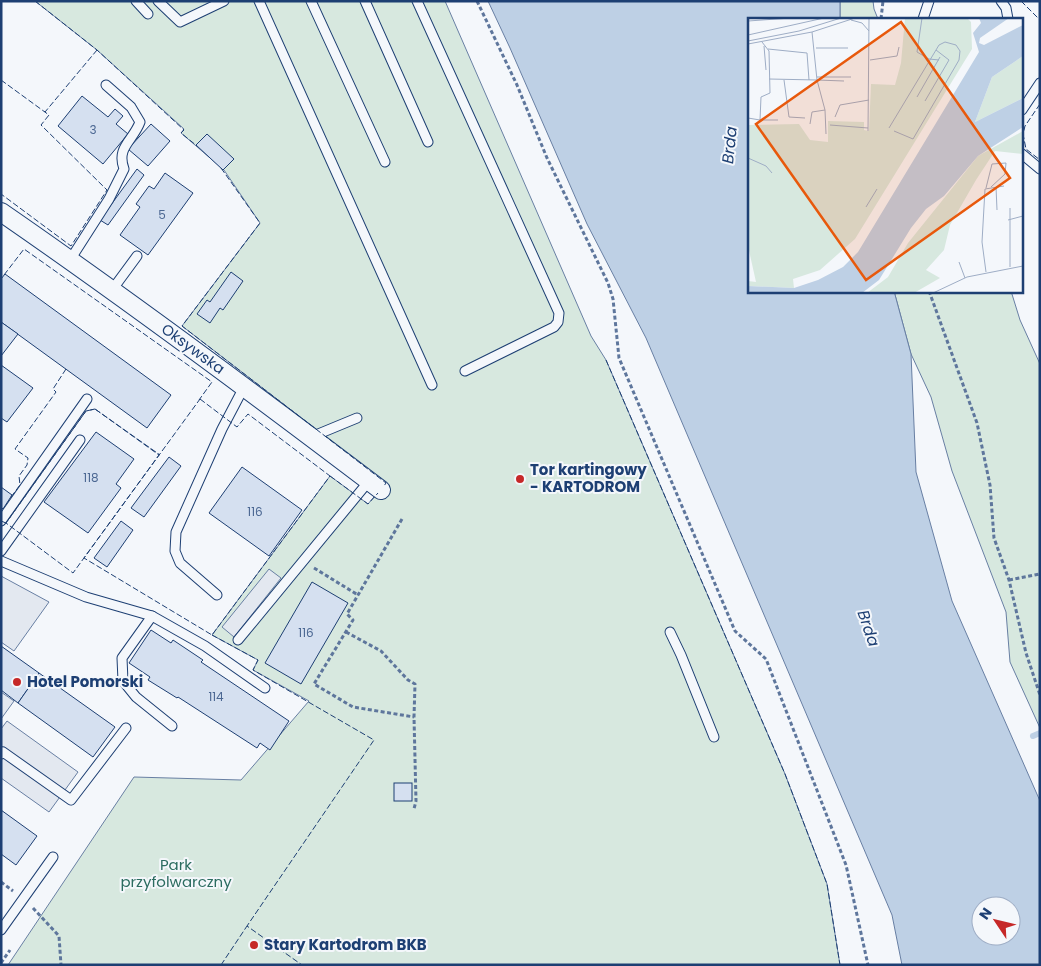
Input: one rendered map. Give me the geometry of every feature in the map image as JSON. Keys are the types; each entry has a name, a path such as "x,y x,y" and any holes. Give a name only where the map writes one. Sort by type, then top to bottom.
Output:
{"street":[{"name":"Oksywska","path":"1,212 112,290 375,486"}],"lane":[{"path":"136,1 148,14"},
{"path":"158,2 180,22 224,1"},
{"path":"259,1 432,385"},
{"path":"311,1 385,162"},
{"path":"365,1 428,142"},
{"path":"417,1 559,314 558,322 554,328 465,371"},
{"path":"923,18 929,1"},
{"path":"1001,1 1006,8 1008,18"},
{"path":"1024,108 1037,92 1040,83"},
{"path":"70,260 109,199 124,169 121,159 122,150 140,122 131,107 106,85"},
{"path":"1024,156 1040,169"},
{"path":"112,290 137,256"},
{"path":"217,595 180,563 175,551 176,532 222,429 244,387"},
{"path":"1,521 88,399"},
{"path":"311,437 357,418"},
{"path":"1,551 80,440"},
{"path":"238,640 303,561 375,486"},
{"path":"1,561 86,597 152,616 205,646 265,688"},
{"path":"152,616 122,658 123,681 136,697 172,726"},
{"path":"670,632 714,737"},
{"path":"1,754 3,752 72,800 126,728"},
{"path":"1,930 53,857"}],"path":[{"path":"477,1 517,85 547,158 608,283 613,300 620,358 735,631 766,659 846,866 868,965"},
{"path":"881,18 883,1"},
{"path":"929,292 977,423 990,484 994,538 1009,580 1026,653 1040,695"},
{"path":"402,519 347,614 353,620 314,684 353,707 414,717"},
{"path":"303,561 358,595"},
{"path":"1009,580 1040,574"},
{"path":"346,632 381,651 408,680 415,684 416,801 414,809"},
{"path":"1,882 24,898 59,936 61,965"},
{"path":"1,962 10,950"}],"green space":[{"name":"Tor kartingowy - KARTODROM","path":"35,1 445,1 591,336 606,360 785,774 827,884 840,965 8,965 134,777 241,780 309,701 253,670 258,660 212,635 330,476 368,504 386,483 182,326 260,223 224,170 181,133 184,129 97,50"},
{"path":"840,1 873,1 878,18 840,18"},
{"path":"894,292 1011,292 1020,320 1040,364 1040,728 1010,662 1006,612 952,471 931,397 911,354"}],"shaded area":[{"path":"269,569 281,578 234,637 222,627"},
{"path":"1,576 49,602 14,651 1,642"},
{"path":"1,692 14,701 1,719"},
{"path":"7,721 78,772 49,812 1,778 1,729"}],"water":[{"name":"Brda","path":"488,1 840,1 840,18 748,18 748,292 894,292 911,354 916,472 952,601 1040,801 1040,965 902,965 892,915 646,338 587,224"}],"building":[{"path":"82,96 108,117 115,109 123,116 116,124 128,134 103,164 58,126"},
{"path":"151,124 170,141 148,166 128,149"},
{"path":"207,134 234,159 223,170 196,145"},
{"path":"137,169 144,175 108,225 100,220"},
{"path":"165,173 193,193 148,255 120,235 140,207 136,204 149,186 154,189"},
{"path":"231,272 243,281 223,310 220,308 210,323 197,314 207,300 210,302"},
{"path":"5,274 171,395 147,428 1,322 1,279"},
{"path":"1,322 18,334 1,356"},
{"path":"1,365 33,388 7,422 1,418"},
{"path":"96,432 134,459 116,484 121,488 88,533 44,502"},
{"path":"169,457 181,466 144,517 131,508"},
{"path":"242,467 302,510 269,556 209,513"},
{"path":"1,487 12,495 3,509 1,507"},
{"path":"121,521 133,530 107,567 94,558"},
{"path":"312,582 348,603 301,684 265,663"},
{"path":"151,630 171,643 173,640 203,660 201,662 289,721 270,750 260,743 257,748 148,680 150,677 129,663"},
{"name":"Hotel Pomorski","path":"1,646 39,673 18,703 1,690"},
{"path":"39,673 115,727 93,757 18,703"},
{"path":"394,783 412,783 412,801 394,801"},
{"path":"1,810 37,836 16,865 1,854"}],"waterway":[{"path":"1033,736 1040,733"}],"fence":[{"path":"35,1 97,50 184,130 181,133 197,146"},
{"path":"1021,1 1040,20"},
{"path":"44,111 97,50 95,49"},
{"path":"1,80 49,115 41,125 107,190 71,246 1,194"},
{"path":"1024,130 1040,104"},
{"path":"1024,139 1026,149 1040,160"},
{"path":"221,168 260,223 182,326 386,483 384,486"},
{"path":"4,275 24,249 212,382 199,400"},
{"path":"606,360 785,774 827,884 840,965"},
{"path":"11,497 20,485 19,476 27,465 28,458 15,449 56,392 53,389 66,369 64,368"},
{"path":"200,399 237,427 248,414 330,476 212,635 84,558 200,399"},
{"path":"95,409 159,455 73,573 6,523 86,411 95,409"},
{"path":"1,521 6,523 86,411 95,409 160,455"},
{"path":"330,476 368,504 378,493"},
{"path":"212,635 258,660 253,670 374,740 247,926 302,965"},
{"path":"221,965 247,926"}],"place":[{"name":"Tor kartingowy - KARTODROM","path":"520,479"},
{"name":"Hotel Pomorski","path":"17,682"},
{"name":"Stary Kartodrom BKB","path":"254,945"}],"park label":[{"name":"Park przyfolwarczny","path":"176,874"}]}
